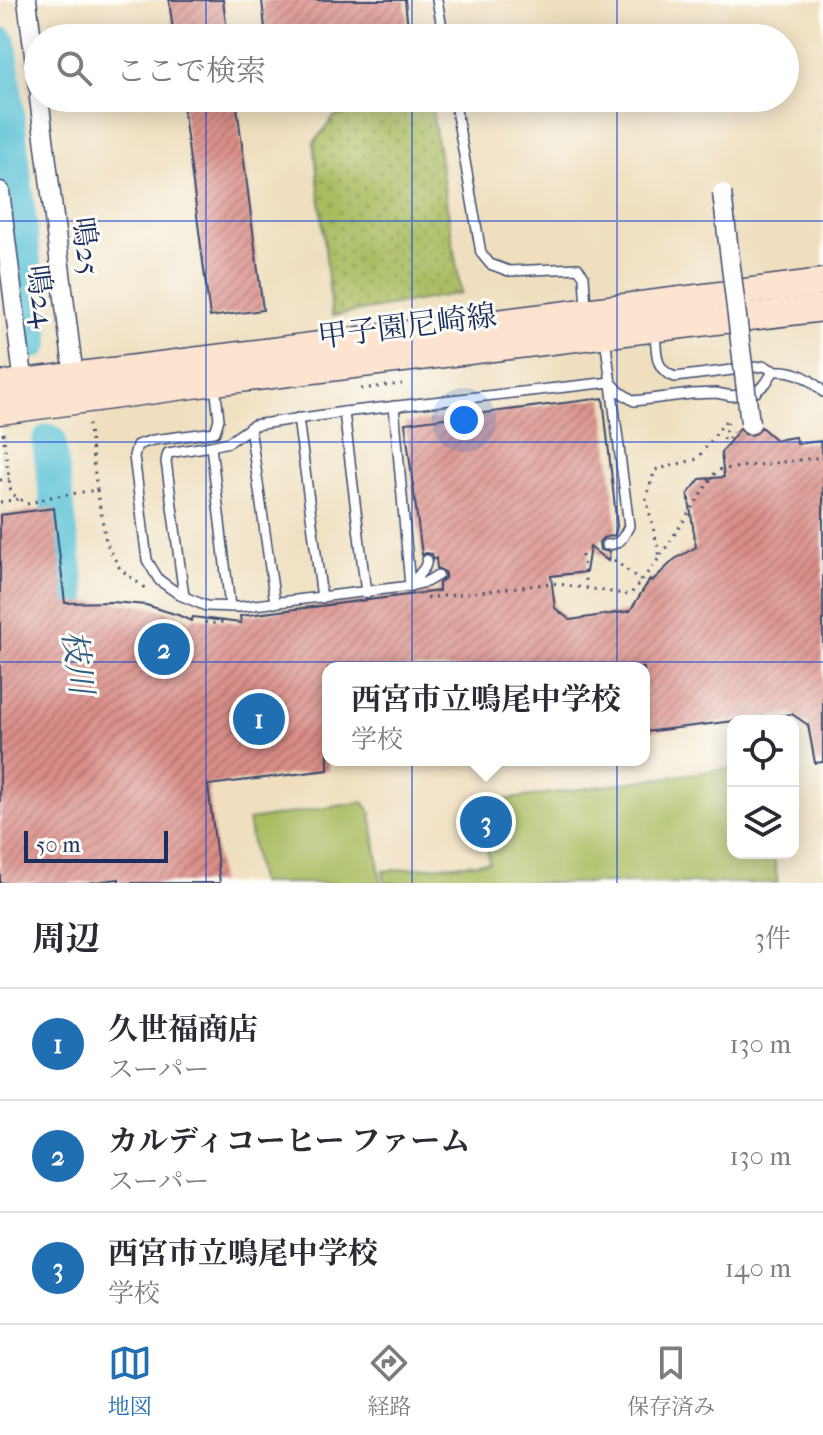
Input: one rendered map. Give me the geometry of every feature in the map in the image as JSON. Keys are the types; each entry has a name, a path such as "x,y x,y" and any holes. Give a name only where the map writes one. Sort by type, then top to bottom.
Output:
{"main road":[{"name":"甲子園尼崎線","path":"80,399 586,313 823,282"},
{"name":"甲子園尼崎線","path":"1,420 17,392 80,399 823,308"}],"street":[{"path":"27,0 30,24"},
{"name":"鳴25","path":"41,112 80,399"},
{"name":"鳴24","path":"0,191 17,392"},
{"path":"722,193 743,424"}],"lane":[{"path":"437,0 441,24"},
{"path":"456,112 481,253 490,264 509,271 578,268 584,276 586,313"},
{"path":"655,328 658,364 664,373 675,377 765,366 773,372 801,375 823,392"},
{"path":"604,334 629,526 622,540 606,545"},
{"path":"611,382 634,401 691,394 732,396 756,392 773,372"},
{"path":"215,382 219,419 215,432 137,445 134,456 147,560 159,580 206,606 230,607 366,593 410,586 438,575"},
{"path":"184,596 166,461 168,453 229,442 254,425 611,382"},
{"path":"394,406 410,586"},
{"path":"344,412 366,593"},
{"path":"298,418 322,598"},
{"path":"250,427 275,603"},
{"path":"211,446 230,607"},
{"path":"410,586 427,560"}],"path":[{"path":"1,420 11,493 27,504 97,490 80,399"},
{"path":"728,418 723,440 743,424"},
{"path":"660,557 717,470 823,457"},
{"path":"0,462 7,461"},
{"path":"0,480 9,479"},
{"path":"0,502 20,499"},
{"path":"582,555 588,589"},
{"path":"612,558 648,586"}],"green space":[{"path":"367,112 432,112 461,293 332,316 314,142 335,116"},
{"path":"727,769 727,859 774,859 778,883 385,883 383,871 489,862 481,803"},
{"path":"363,802 371,813 381,883 259,883 248,820"}],"building":[{"path":"169,0 223,0 226,24 172,24"},
{"path":"262,0 405,0 408,24 265,24"},
{"path":"184,112 238,112 263,310 210,317"},
{"path":"603,398 617,526 615,535 599,542 600,550 610,552 608,561 590,547 586,572 551,576 555,608 570,620 630,611 650,579 652,581 675,559 696,547 688,494 700,479 724,477 721,453 740,428 751,435 761,427 776,440 795,437 797,444 820,441 823,463 823,762 815,763 808,725 799,719 799,715 727,715 727,722 650,731 650,662 322,662 322,766 328,766 328,770 208,785 220,883 119,883 119,879 87,883 0,883 0,515 54,508 65,603 146,605 191,621 193,617 241,623 240,616 439,591 439,583 445,578 445,572 437,568 436,558 432,554 422,555 405,423"}],"waterway":[{"name":"枝川","path":"0,44 33,342"},
{"name":"枝川","path":"49,441 76,649"}],"place":[{"name":"カルディコーヒー ファーム","path":"164,649"},
{"name":"久世福商店","path":"259,719"},
{"name":"西宮市立鳴尾中学校","path":"486,822"}]}
